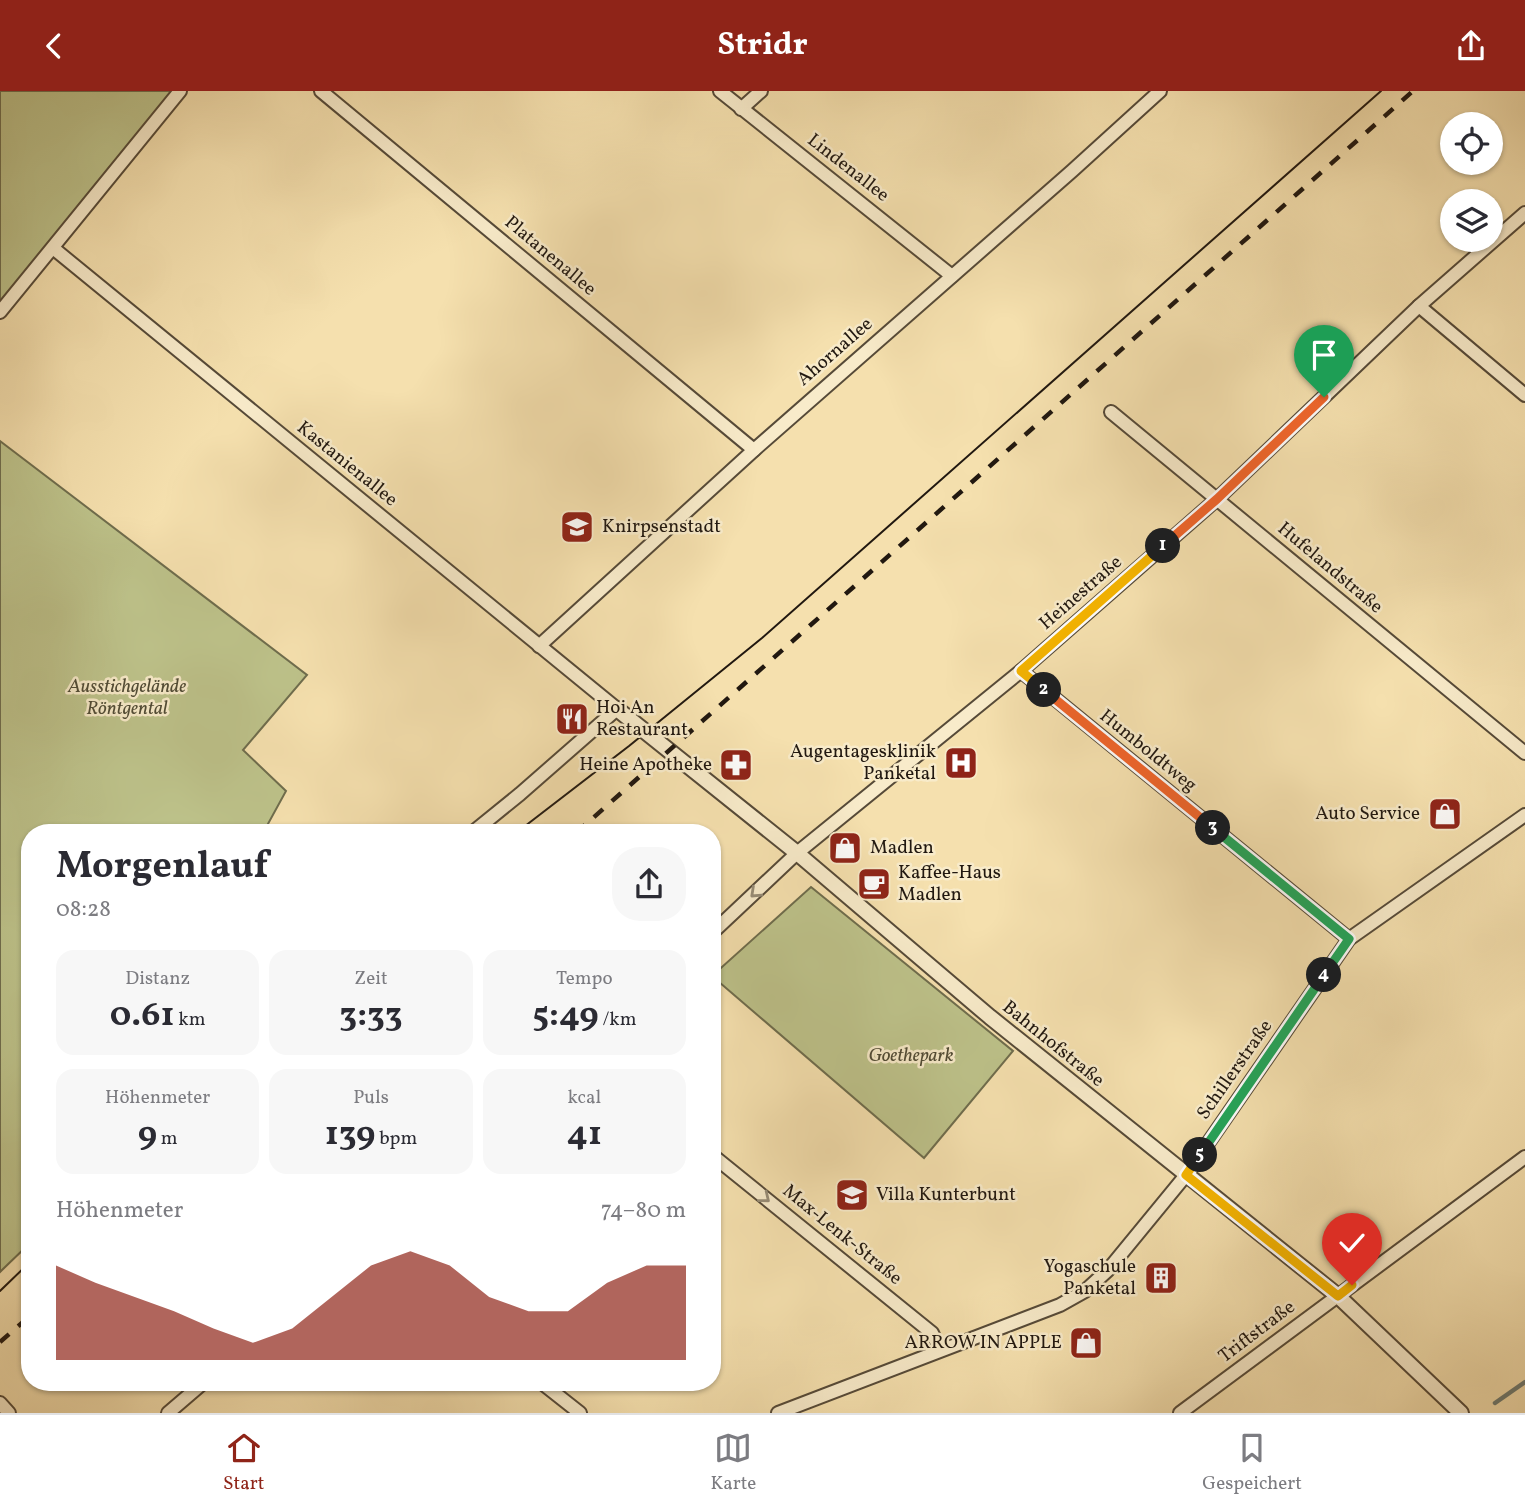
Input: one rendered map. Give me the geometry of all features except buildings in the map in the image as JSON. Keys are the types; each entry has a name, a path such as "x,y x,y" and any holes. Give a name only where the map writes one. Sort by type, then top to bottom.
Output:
{"street":[{"path":"0,312 180,91"},
{"name":"Platanenallee","path":"321,91 754,450"},
{"name":"Lindenallee","path":"720,91 951,276"},
{"path":"741,109 761,91"},
{"name":"Ahornallee","path":"539,646 754,450 1160,91"},
{"name":"Heinestraße","path":"721,925 797,853 1021,671 1217,499 1419,306 1525,213"},
{"name":"Kastanienallee","path":"53,248 617,709"},
{"path":"1419,306 1525,395"},
{"name":"Hufelandstraße","path":"1111,412 1525,753"},
{"name":"Humboldtweg","path":"1021,671 1349,939"},
{"path":"483,824 617,709"},
{"name":"Bahnhofstraße","path":"617,709 797,853 980,1009 1338,1296 1461,1413"},
{"name":"Schillerstraße","path":"778,1413 1060,1305 1085,1291 1108,1270 1186,1175 1349,939 1525,815"},
{"name":"Triftstraße","path":"1180,1413 1525,1157"},
{"name":"Max-Lenk-Straße","path":"721,1162 932,1333 940,1350"},
{"path":"168,1413 194,1391"},
{"path":"552,1391 580,1413"},
{"path":"0,1403 9,1413"}],"green space":[{"path":"0,91 172,91 0,304"},
{"name":"Ausstichgelände Röntgental","path":"0,441 307,675 243,750 286,791 268,824 21,824 21,1252 0,1272"},
{"name":"Goethepark","path":"811,887 1013,1051 924,1158 721,984 721,968"}],"waterway":[{"path":"1495,1403 1525,1382"}],"tram line":[{"path":"528,824 762,638 1381,91"},
{"path":"0,1291 21,1271"}],"railway":[{"path":"586,824 1413,91"},
{"path":"0,1342 21,1324"}],"place":[{"name":"Knirpsenstadt","path":"577,527"},
{"name":"Hoi An Restaurant","path":"572,719"},
{"name":"Augentagesklinik Panketal","path":"961,763"},
{"name":"Heine Apotheke","path":"736,765"},
{"name":"Auto Service","path":"1445,814"},
{"name":"Madlen","path":"845,848"},
{"name":"Kaffee-Haus Madlen","path":"874,884"},
{"name":"Villa Kunterbunt","path":"852,1195"},
{"name":"Yogaschule Panketal","path":"1161,1278"},
{"name":"ARROW IN APPLE","path":"1086,1343"}],"route":[{"path":"1324,397 1217,499 1021,671 1349,939 1186,1175 1338,1296 1352,1285"}]}
